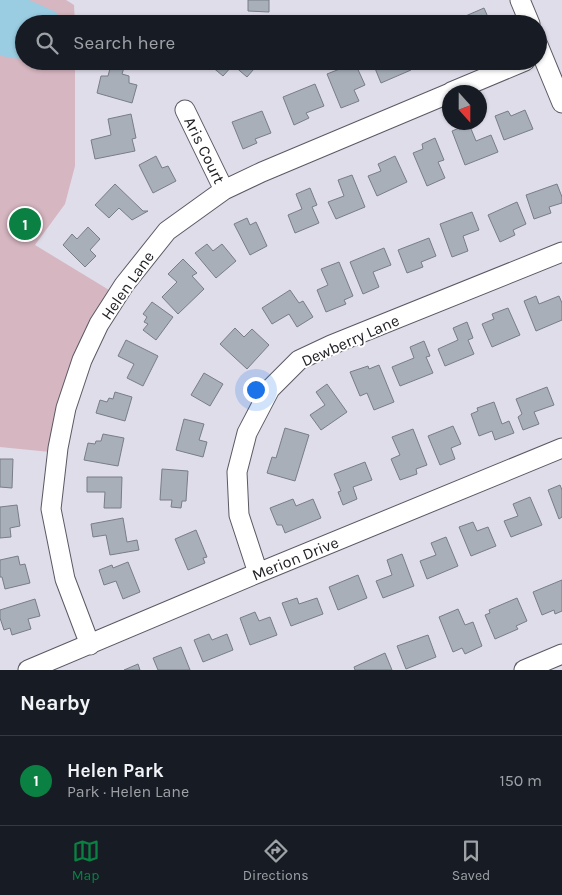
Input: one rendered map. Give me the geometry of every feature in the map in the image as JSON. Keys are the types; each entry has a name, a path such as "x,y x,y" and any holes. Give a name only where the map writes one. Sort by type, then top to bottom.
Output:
{"street":[{"path":"520,0 526,15"},
{"name":"Helen Lane","path":"468,85 501,70"},
{"path":"544,70 562,103"},
{"name":"Helen Lane","path":"90,645 65,579 50,509 58,448 66,408 82,360 99,324 124,285 167,231 224,190 262,172 442,96"},
{"name":"Aris Court","path":"185,110 224,190"},
{"name":"Dewberry Lane","path":"258,573 239,515 237,472 247,433 270,389 299,360 307,356 562,252"},
{"name":"Merion Drive","path":"28,670 562,448"},
{"path":"524,670 559,661"}],"shaded area":[{"path":"0,0 66,0 74,5 75,15 15,15 15,70 75,70 75,166 65,204 35,245 109,290 99,308 50,452 0,447"}],"water":[{"path":"0,0 29,0 56,12 58,15 15,15 15,58 0,55"}],"building":[{"path":"248,0 269,0 269,12 248,11"},
{"path":"484,8 487,15 468,15"},
{"path":"110,70 123,70 122,74 129,76 129,83 137,85 132,103 97,93 101,76 108,76"},
{"path":"216,70 228,70 223,76"},
{"path":"239,70 253,70 247,77"},
{"path":"337,70 358,70 365,85 354,90 359,101 341,108 327,74"},
{"path":"376,70 411,70 381,83"},
{"path":"315,84 324,106 306,113 309,118 294,125 283,97"},
{"path":"525,110 533,129 504,140 495,116 508,111 511,116"},
{"path":"262,111 271,133 255,139 257,143 243,149 232,122"},
{"path":"131,114 136,138 132,139 135,151 95,159 91,140 111,135 108,119"},
{"path":"471,130 476,141 491,135 498,152 465,165 452,131"},
{"path":"435,138 444,160 438,162 445,178 427,186 413,153 423,149 422,144"},
{"path":"156,156 162,168 168,166 176,181 153,193 139,165"},
{"path":"395,156 407,182 377,196 368,176 381,171 378,164"},
{"path":"352,175 365,207 336,219 328,202 344,196 338,180"},
{"path":"115,184 143,211 148,211 132,220 119,208 109,218 95,205"},
{"path":"557,184 562,197 562,203 549,207 551,213 534,219 526,195"},
{"path":"310,188 317,205 312,207 319,223 295,233 288,215 302,209 296,194"},
{"path":"517,202 526,224 513,230 515,235 500,242 488,215"},
{"path":"472,212 479,230 463,236 468,251 452,257 440,224"},
{"path":"247,218 250,225 256,222 267,246 250,255 234,224"},
{"path":"88,227 100,239 90,250 96,256 85,267 63,245 72,234 77,239"},
{"path":"429,238 436,256 421,262 423,267 407,273 398,250"},
{"path":"207,244 213,251 222,244 236,261 216,278 195,253"},
{"path":"384,248 391,265 373,272 379,287 363,294 350,262"},
{"path":"183,259 197,273 192,276 204,289 178,314 162,297 177,282 168,274"},
{"path":"339,262 353,296 344,300 346,304 326,312 317,290 328,285 321,269"},
{"path":"290,290 299,303 303,301 313,317 297,327 289,314 272,324 262,308"},
{"path":"536,296 539,304 559,296 562,303 562,320 536,331 524,301"},
{"path":"152,302 173,317 156,340 143,330 148,324 144,322 147,317 143,314"},
{"path":"508,308 520,335 492,347 482,324 494,319 492,314"},
{"path":"467,322 473,338 468,340 474,354 445,366 438,349 458,340 453,328"},
{"path":"235,328 244,337 252,329 269,345 247,369 220,344"},
{"path":"126,340 158,356 143,386 127,378 134,364 118,356"},
{"path":"424,341 430,356 426,357 433,373 400,386 392,367 414,358 410,347"},
{"path":"379,365 394,402 374,410 367,393 360,396 350,372 368,366 369,369"},
{"path":"204,373 223,384 210,406 191,395"},
{"path":"327,384 347,412 321,430 310,415 325,405 316,392"},
{"path":"547,387 554,405 534,412 539,424 523,430 518,417 522,414 516,399"},
{"path":"115,392 132,397 125,421 96,413 100,400 107,402 109,398 113,399"},
{"path":"494,402 502,424 509,421 514,433 495,440 492,431 479,436 471,414 478,411 477,408"},
{"path":"184,419 204,424 199,440 207,442 203,457 176,450"},
{"path":"453,426 461,444 451,448 455,459 440,465 428,436"},
{"path":"285,428 309,435 295,481 267,473 272,457 276,458"},
{"path":"413,429 427,465 416,469 417,474 400,480 391,459 400,455 392,437"},
{"path":"103,434 124,438 118,466 84,460 88,443 95,444 96,441 101,441"},
{"path":"0,459 13,459 12,488 0,487"},
{"path":"365,462 372,480 353,487 357,499 343,505 338,492 341,491 334,474"},
{"path":"162,469 188,471 186,501 182,501 181,508 171,507 172,500 160,500"},
{"path":"87,477 122,477 121,508 104,508 105,492 87,492"},
{"path":"560,485 562,490 562,517 559,519 548,490"},
{"path":"530,497 542,525 511,537 504,521 518,516 513,504"},
{"path":"293,499 296,506 313,499 321,518 285,533 282,525 277,525 270,508"},
{"path":"17,505 20,526 10,528 11,537 0,538 0,507"},
{"path":"123,518 127,542 137,540 139,550 110,555 106,535 93,537 91,524"},
{"path":"473,522 477,531 488,527 496,546 471,556 459,527"},
{"path":"196,530 207,557 203,558 205,563 188,570 175,539"},
{"path":"446,537 458,566 427,579 420,561 436,555 431,543"},
{"path":"402,554 414,586 383,598 376,581 392,575 387,560"},
{"path":"18,556 20,565 25,564 30,583 5,589 2,577 0,577 0,560"},
{"path":"128,562 140,592 123,599 116,581 104,585 99,570 112,565 113,568"},
{"path":"358,575 367,598 338,610 329,587"},
{"path":"562,580 562,611 555,614 554,610 542,615 533,592"},
{"path":"297,598 299,604 317,598 323,614 291,626 282,603"},
{"path":"517,598 527,621 516,626 518,629 495,639 485,615 490,613 489,610"},
{"path":"35,599 40,616 28,619 31,629 12,635 10,628 4,630 0,618 0,610"},
{"path":"458,609 465,625 473,622 482,646 465,654 462,648 453,652 439,617"},
{"path":"255,612 259,621 270,617 277,635 250,645 240,618"},
{"path":"209,634 212,640 227,634 233,650 203,662 194,640"},
{"path":"428,635 436,657 406,669 397,646"},
{"path":"181,647 190,670 158,670 153,658"},
{"path":"385,653 392,670 355,670 354,667"},
{"path":"138,664 140,670 124,670"}],"place":[{"name":"Helen Park","path":"25,224"}]}
